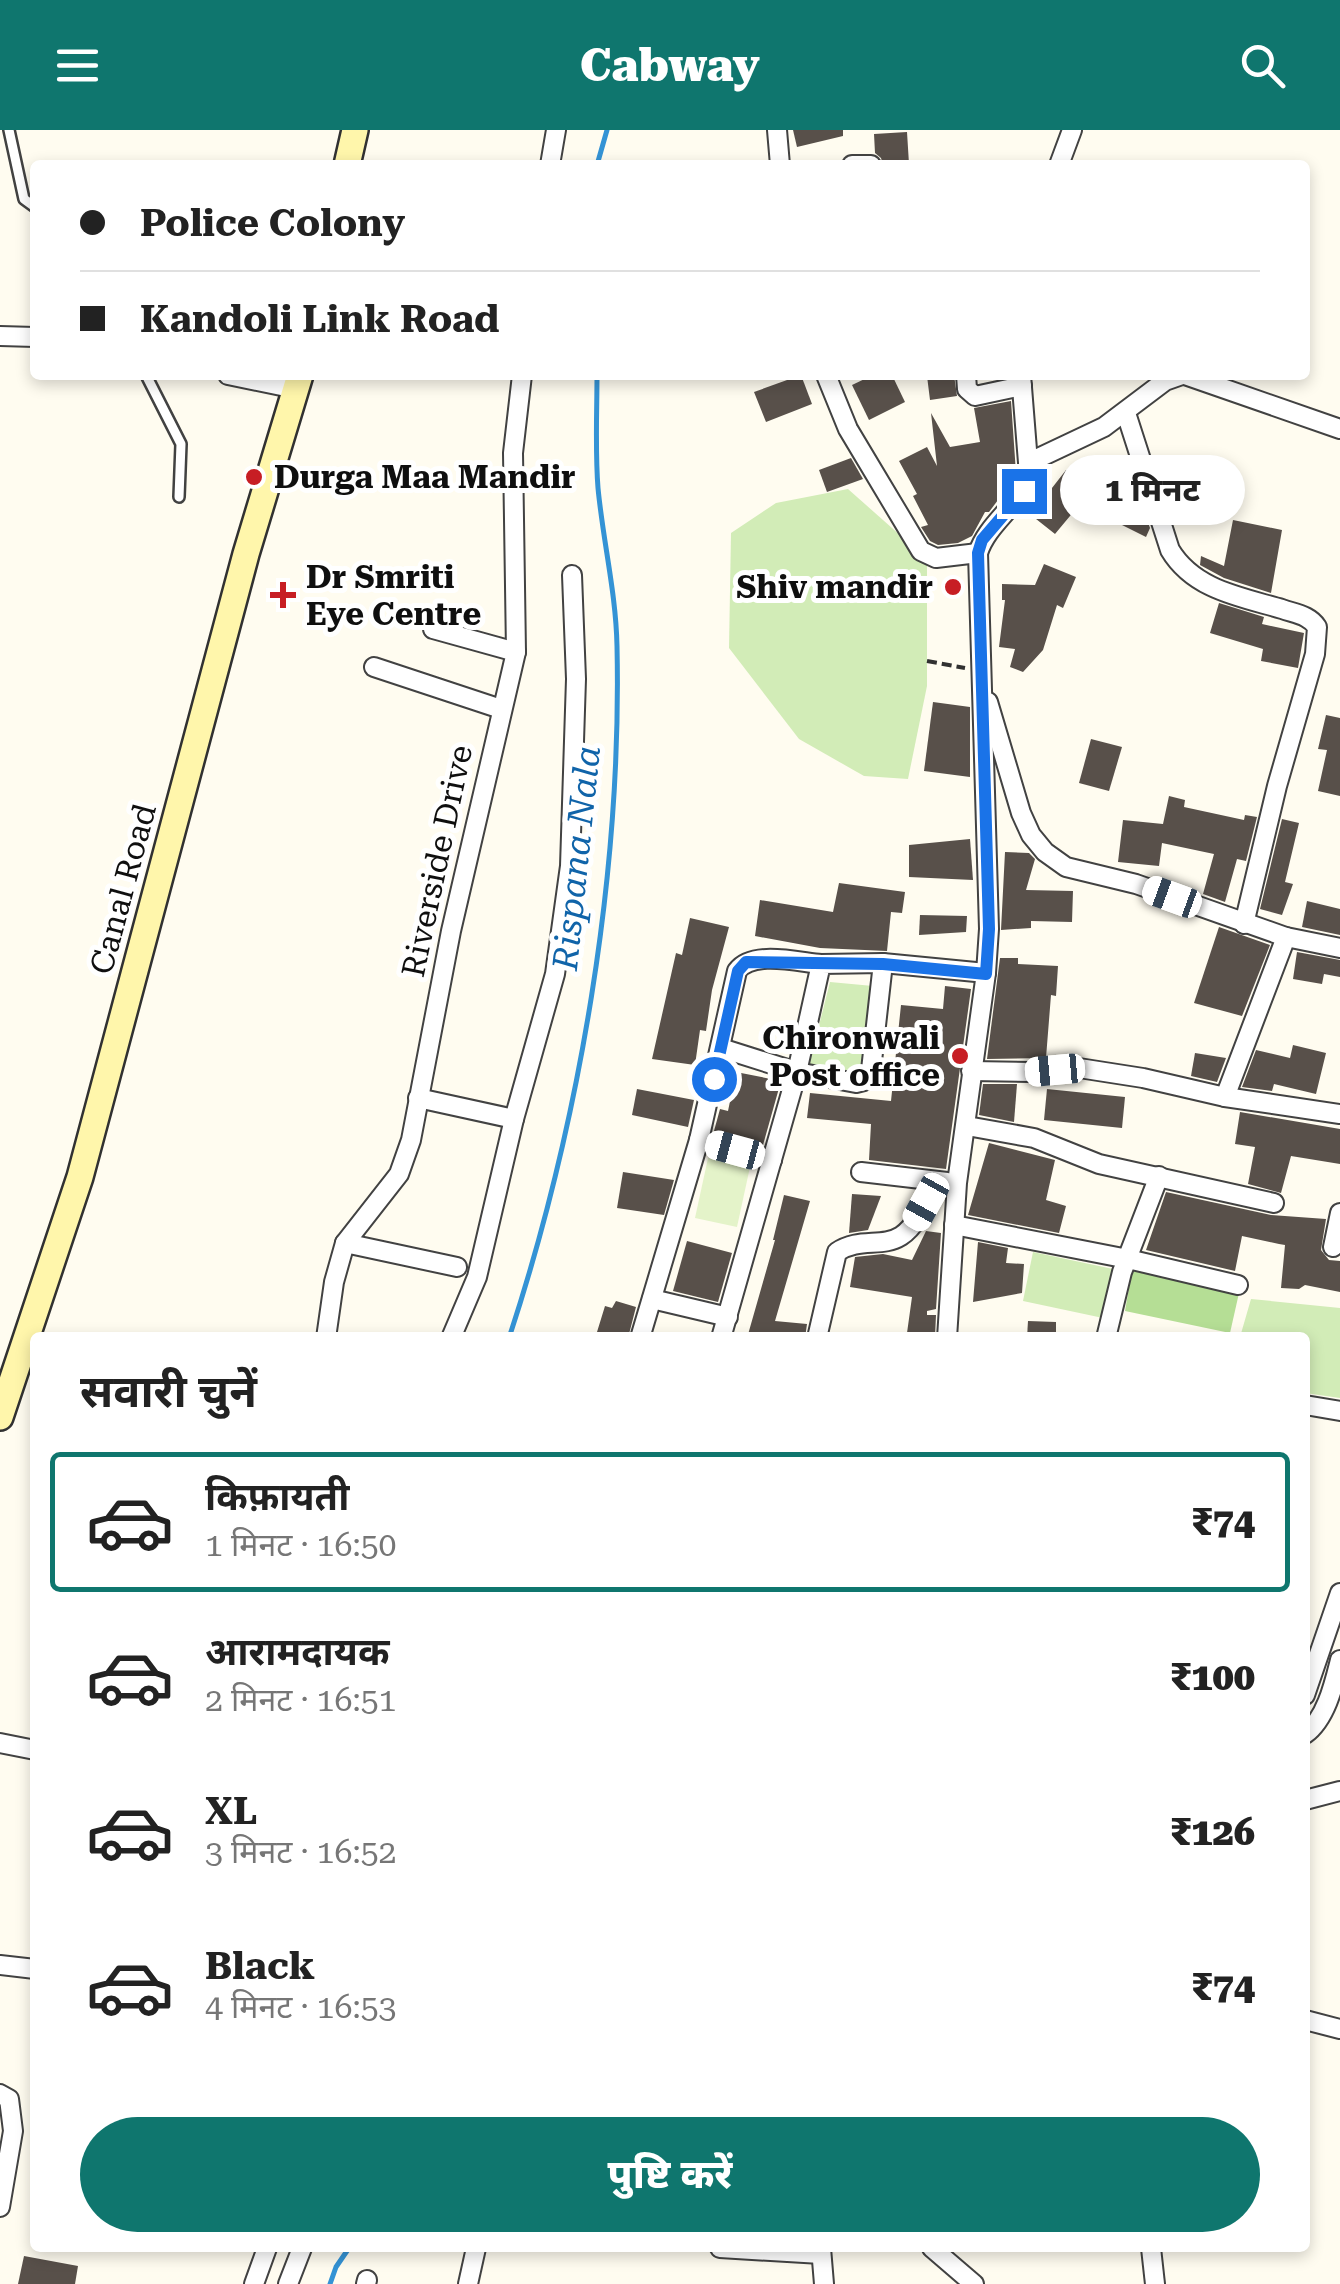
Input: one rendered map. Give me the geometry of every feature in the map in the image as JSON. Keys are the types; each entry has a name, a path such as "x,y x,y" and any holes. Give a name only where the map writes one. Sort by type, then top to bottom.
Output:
{"street":[{"path":"551,160 556,130"},
{"path":"777,130 780,160"},
{"path":"1062,160 1072,130"},
{"path":"0,336 30,337"},
{"name":"Riverside Drive","path":"327,1332 334,1282 346,1243 399,1174 411,1140 451,931 516,652 513,453 521,380"},
{"path":"828,380 848,429 921,551 936,558 978,553"},
{"path":"949,1332 957,1183 989,929 978,553 982,540 1024,491 1030,462 1021,380 975,396 967,389 966,380"},
{"path":"1030,462 1126,413 1168,380"},
{"path":"1198,380 1340,429"},
{"name":"Canal Road","path":"0,1417 80,1176 246,554 298,382"},
{"path":"1126,413 1170,550 1178,563 1190,576 1214,588 1305,616 1317,627 1315,654 1277,786 1244,924"},
{"path":"454,1332 477,1276 514,1119 555,974 570,866 576,679 572,575"},
{"path":"433,629 516,652"},
{"path":"374,666 501,709"},
{"path":"980,671 1021,813 1031,835 1045,852 1066,867 1136,884 1286,937 1340,948"},
{"path":"1225,1098 1286,937"},
{"path":"642,1332 699,1140 740,965 758,960 883,964 986,974"},
{"path":"723,1332 796,1072 821,964"},
{"path":"721,1048 796,1072 856,1082 869,1077 883,964"},
{"path":"970,1071 1080,1068 1144,1078 1225,1098 1340,1114"},
{"path":"418,1098 514,1119"},
{"path":"967,1126 1034,1138 1099,1164 1274,1203"},
{"path":"699,1140 772,1160"},
{"path":"860,1172 957,1183"},
{"path":"1107,1332 1128,1259 1160,1176"},
{"path":"817,1332 837,1252 856,1242 901,1236 938,1181"},
{"path":"1333,1246 1340,1213"},
{"path":"954,1226 1128,1259 1238,1285"},
{"path":"346,1243 456,1266"},
{"path":"652,1299 728,1317"},
{"path":"1310,1406 1340,1411"},
{"path":"1310,1680 1340,1592"},
{"path":"1310,1727 1325,1706 1340,1660"},
{"path":"0,1743 30,1749"},
{"path":"1310,1799 1340,1791"},
{"path":"0,1965 30,1968"},
{"path":"1310,2021 1340,2029"},
{"path":"0,2094 9,2099 13,2131 0,2207"},
{"path":"254,2284 266,2252"},
{"path":"288,2284 300,2252"},
{"path":"468,2284 475,2252"},
{"path":"821,2252 824,2284"},
{"path":"937,2252 974,2284"},
{"path":"1151,2252 1155,2284"}],"lane":[{"path":"9,130 24,199 30,203"},
{"path":"149,380 181,444 178,497"}],"path":[{"path":"927,661 980,671"}],"green space":[{"path":"848,489 927,559 927,686 908,779 864,776 799,739 729,648 731,533 776,503"},
{"path":"830,982 873,986 865,1074 809,1065"},
{"path":"708,1158 750,1167 737,1227 695,1218"},
{"path":"1033,1252 1113,1269 1103,1318 1023,1301"},
{"path":"1132,1271 1239,1293 1230,1332 1125,1311"},
{"path":"1251,1299 1340,1308 1340,1398 1310,1394 1310,1332 1241,1332"}],"building":[{"path":"793,130 843,130 843,136 797,147"},
{"path":"907,132 909,160 882,160 875,153 874,134"},
{"path":"787,380 803,380 812,404 766,422 754,392"},
{"path":"862,380 894,380 905,402 869,420 852,385"},
{"path":"928,380 955,380 957,396 930,400"},
{"path":"1011,401 1016,473 1013,480 989,512 985,512 972,536 958,543 938,545 930,541 921,527 928,525 913,496 917,494 899,461 927,447 937,466 931,413 950,447 980,442 974,408"},
{"path":"851,458 863,479 827,492 819,470"},
{"path":"1066,470 1078,478 1084,474 1107,491 1117,471 1134,479 1136,486 1130,499 1142,505 1150,528 1146,537 1080,504 1055,534 1031,515"},
{"path":"1233,520 1282,530 1271,593 1224,578 1200,565 1201,556 1224,566"},
{"path":"1044,564 1076,577 1063,608 1057,605 1043,650 1023,672 1010,667 1015,649 999,647 1005,600 1002,584 1035,585"},
{"path":"1219,603 1264,617 1262,624 1304,633 1298,668 1261,661 1263,649 1210,633"},
{"path":"933,702 970,707 970,777 924,771"},
{"path":"1326,715 1340,718 1340,796 1318,791 1327,750 1318,749"},
{"path":"1091,739 1122,747 1109,791 1079,783"},
{"path":"1169,796 1185,800 1184,807 1244,820 1245,815 1257,817 1246,861 1237,859 1225,902 1203,894 1214,854 1162,843 1159,866 1118,862 1123,820 1163,824"},
{"path":"1282,819 1299,823 1285,882 1293,884 1282,915 1260,909"},
{"path":"970,839 973,880 909,877 909,845"},
{"path":"1005,852 1029,853 1035,859 1026,890 1073,891 1072,922 1031,921 1031,928 1001,930"},
{"path":"839,883 905,892 902,913 891,912 887,951 820,948 755,936 760,900 833,912"},
{"path":"1307,901 1340,909 1340,935 1302,927"},
{"path":"920,915 967,916 966,932 919,935"},
{"path":"690,918 729,927 706,1031 700,1030 695,1065 652,1059 676,953 682,955"},
{"path":"1219,927 1270,945 1242,1016 1194,1003"},
{"path":"1297,952 1340,960 1340,977 1324,974 1322,984 1293,979"},
{"path":"1000,958 1018,958 1018,964 1058,966 1056,996 1051,995 1046,1058 987,1059"},
{"path":"945,986 971,989 946,1169 869,1160 871,1124 807,1118 810,1093 891,1101 901,1005 943,1009"},
{"path":"1293,1045 1326,1053 1316,1094 1274,1084 1272,1091 1242,1087 1256,1050 1290,1058"},
{"path":"1195,1053 1226,1058 1217,1082 1191,1076"},
{"path":"736,1072 781,1081 763,1145 714,1131 720,1109 728,1111"},
{"path":"983,1084 1017,1084 1014,1122 979,1115"},
{"path":"637,1089 694,1100 688,1127 632,1115"},
{"path":"1047,1089 1125,1097 1122,1128 1044,1120"},
{"path":"1240,1112 1340,1129 1340,1164 1291,1156 1281,1193 1248,1184 1255,1147 1235,1144"},
{"path":"989,1143 1055,1160 1046,1200 1066,1206 1059,1233 968,1215"},
{"path":"623,1172 674,1180 664,1215 617,1208"},
{"path":"1166,1192 1271,1215 1326,1219 1321,1250 1329,1260 1340,1261 1340,1292 1305,1285 1299,1289 1281,1288 1285,1245 1242,1236 1235,1271 1146,1250"},
{"path":"852,1194 881,1196 868,1230 849,1233"},
{"path":"784,1195 810,1201 775,1321 807,1324 806,1332 749,1332"},
{"path":"926,1231 941,1233 936,1309 927,1311 927,1315 936,1315 935,1332 907,1332 912,1297 850,1287 855,1257 883,1254 912,1260"},
{"path":"687,1241 732,1253 718,1302 673,1291"},
{"path":"978,1242 1008,1248 1006,1263 1024,1264 1022,1293 973,1302"},
{"path":"616,1301 636,1307 630,1332 597,1332 605,1306 612,1308"},
{"path":"1028,1321 1056,1322 1056,1332 1027,1332"},
{"path":"24,2256 78,2266 75,2284 18,2284"}],"waterway":[{"name":"Rispana Nala","path":"598,160 607,130"},
{"name":"Rispana Nala","path":"511,1332 557,1171 576,1084 592,996 612,820 617,646 598,488 597,380"},
{"name":"Rispana Nala","path":"330,2284 346,2252"}],"place":[{"name":"Durga Maa Mandir","path":"254,477"},
{"name":"Shiv mandir","path":"953,587"},
{"name":"Dr Smriti Eye Centre","path":"283,595"},
{"name":"Chironwali Post office","path":"960,1056"}],"route":[{"path":"714,1079 738,971 746,962 883,964 986,974 989,929 978,553 982,540 1024,491"}]}
